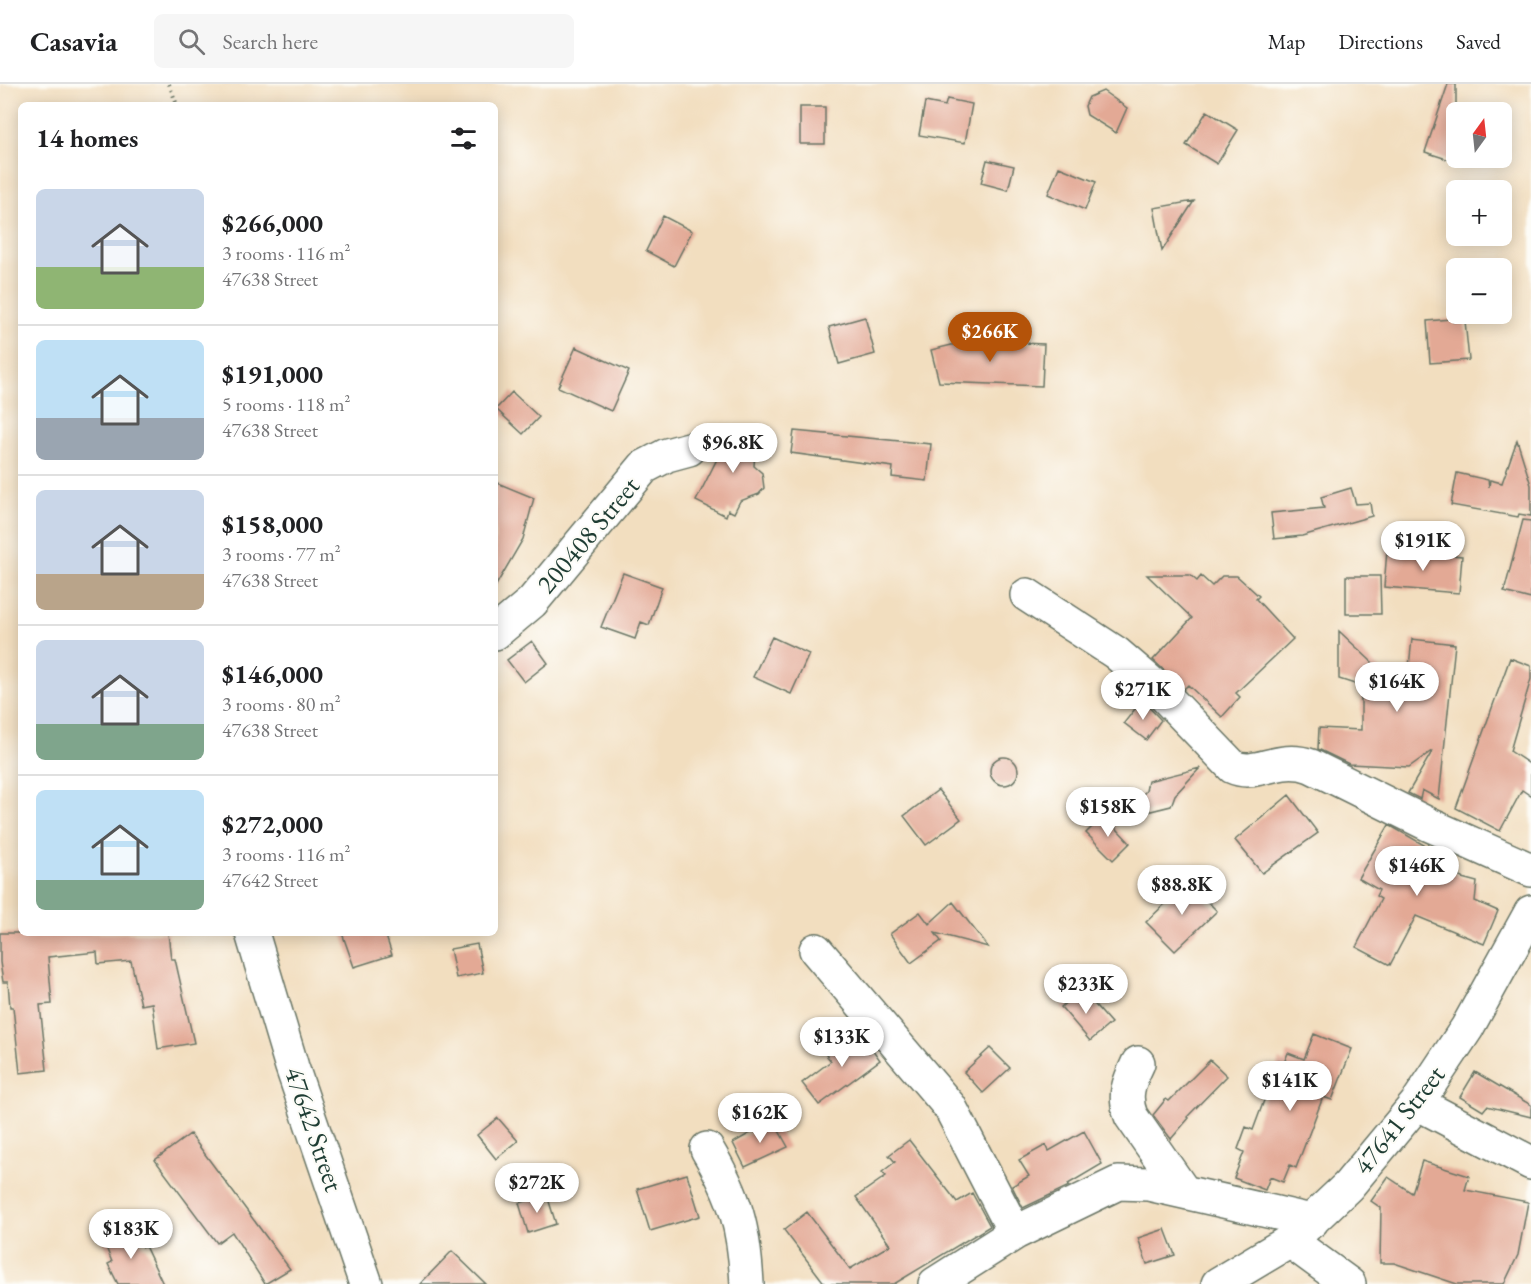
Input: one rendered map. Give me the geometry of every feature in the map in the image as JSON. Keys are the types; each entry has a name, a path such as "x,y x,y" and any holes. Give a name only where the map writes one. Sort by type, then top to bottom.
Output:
{"street":[{"name":"200408 Street","path":"498,630 532,602 644,467 667,455 689,449"},
{"path":"1027,595 1116,653 1158,689 1233,767 1248,771 1284,761 1304,763 1531,870"},
{"name":"47641 Street","path":"1218,1284 1301,1231 1348,1186 1417,1102 1467,1028 1527,928"},
{"path":"253,936 264,974"},
{"path":"264,974 271,936"},
{"path":"816,950 950,1107 1015,1233"},
{"name":"47642 Street","path":"264,974 366,1284"},
{"path":"1138,1063 1127,1087 1127,1106 1131,1116 1184,1192"},
{"path":"1417,1102 1531,1163"},
{"path":"707,1149 726,1182 741,1221 747,1284"},
{"path":"935,1284 1015,1233 1118,1183 1148,1184 1184,1192 1301,1231 1349,1284"}],"path":[{"path":"169,84 176,102"}],"building":[{"path":"1448,84 1456,84 1456,102 1446,102 1446,159 1425,152"},
{"path":"1103,91 1127,108 1116,133 1087,115 1085,106 1089,97"},
{"path":"947,99 972,104 965,143 919,135 925,102 945,106"},
{"path":"800,107 825,107 825,144 800,144"},
{"path":"1207,111 1238,130 1217,164 1186,145"},
{"path":"987,160 1014,166 1008,190 981,183"},
{"path":"1059,167 1096,182 1085,210 1048,194"},
{"path":"1194,201 1162,251 1154,208"},
{"path":"663,216 692,231 674,266 646,251"},
{"path":"865,317 875,354 839,364 829,327"},
{"path":"1446,319 1446,324 1465,324 1469,360 1430,363 1427,321"},
{"path":"968,341 1044,344 1042,386 939,382 931,350"},
{"path":"576,347 629,371 611,411 558,387"},
{"path":"512,392 539,417 523,434 498,411 498,407"},
{"path":"751,428 750,438 756,438 754,466 762,473 764,488 759,494 740,501 734,513 728,510 726,516 696,501 717,459 719,437"},
{"path":"794,431 931,444 927,481 892,477 893,467 791,453"},
{"path":"1517,440 1531,485 1531,516 1519,514 1518,517 1451,505 1457,473 1488,480 1489,487 1490,480 1502,483"},
{"path":"498,483 534,498 523,539 498,582"},
{"path":"1351,488 1356,504 1370,503 1372,516 1302,536 1274,539 1271,513 1324,508 1321,497"},
{"path":"1523,520 1531,521 1531,599 1504,592"},
{"path":"1387,550 1462,556 1459,593 1384,587"},
{"path":"623,573 662,587 649,625 641,622 635,639 601,627"},
{"path":"1147,575 1190,575 1197,581 1201,576 1212,586 1222,576 1237,576 1259,596 1256,599 1293,639 1236,693 1240,697 1222,717 1188,685 1184,689 1153,660 1192,618"},
{"path":"1346,576 1380,576 1381,614 1346,614"},
{"path":"1339,631 1406,694 1412,639 1455,644 1439,799 1422,790 1420,799 1408,793 1433,750 1409,767 1349,764 1318,749 1319,728 1361,730 1361,686 1339,679"},
{"path":"772,637 809,654 791,694 753,677"},
{"path":"532,641 548,663 524,682 507,660"},
{"path":"1510,658 1531,666 1531,679 1510,751 1531,765 1531,796 1522,790 1500,831 1456,808"},
{"path":"1142,700 1161,720 1146,740 1124,723"},
{"path":"1004,757 1014,761 1018,771 1014,781 1004,785 994,781 990,771 994,761"},
{"path":"1200,768 1175,795 1171,806 1119,819 1146,791 1148,781"},
{"path":"938,790 961,819 926,845 904,816"},
{"path":"1289,795 1318,833 1262,873 1235,840"},
{"path":"1104,815 1130,843 1113,860 1086,833"},
{"path":"1389,825 1424,845 1420,853 1462,878 1477,882 1475,901 1498,911 1484,944 1416,916 1390,965 1356,947 1381,899 1376,896 1379,890 1358,878"},
{"path":"1188,882 1217,911 1175,951 1146,922"},
{"path":"953,902 988,947 935,933 941,941 911,963 890,934 920,912 929,924"},
{"path":"0,933 18,933 18,936 168,936 171,959 175,959 194,1043 158,1049 152,1003 141,1005 131,961 98,964 97,952 48,957 52,1004 40,1005 47,1070 20,1073 13,1007 10,1007 8,982 3,982"},
{"path":"343,936 386,936 392,955 354,967"},
{"path":"477,944 483,973 456,978 450,949"},
{"path":"1081,989 1111,1023 1090,1041 1061,1007"},
{"path":"860,1032 880,1060 819,1105 802,1083 831,1061 826,1055"},
{"path":"1314,1034 1352,1049 1332,1100 1323,1097 1296,1168 1290,1165 1283,1182 1270,1177 1265,1190 1234,1178 1244,1152 1238,1149 1246,1127 1253,1130 1279,1060 1284,1063 1288,1053 1304,1059"},
{"path":"990,1048 1010,1068 983,1093 964,1072"},
{"path":"1210,1060 1227,1076 1187,1117 1189,1118 1171,1139 1153,1115 1166,1099 1169,1101"},
{"path":"1475,1072 1531,1105 1531,1117 1487,1106 1483,1111 1460,1097"},
{"path":"498,1118 518,1141 496,1159 477,1135"},
{"path":"773,1120 788,1147 745,1167 733,1143"},
{"path":"1084,1131 1102,1164 1068,1184 1069,1186 1023,1208 1012,1186 1029,1176 1019,1160 1046,1145 1049,1151"},
{"path":"190,1134 290,1269 265,1284 232,1232 217,1243 155,1160"},
{"path":"909,1140 957,1202 972,1193 990,1226 894,1284 825,1284 784,1230 807,1212 850,1269 890,1245 856,1197 886,1176 882,1172 895,1162 889,1155"},
{"path":"1422,1161 1469,1176 1465,1190 1528,1202 1518,1255 1504,1284 1457,1284 1394,1263 1380,1263 1381,1208 1371,1201 1388,1177 1412,1193"},
{"path":"687,1174 700,1216 650,1231 637,1189"},
{"path":"547,1195 556,1224 528,1233 519,1203"},
{"path":"133,1226 163,1284 118,1284 108,1264 112,1262 103,1240"},
{"path":"1165,1229 1175,1255 1147,1264 1138,1238"},
{"path":"452,1251 486,1284 420,1284"}]}
